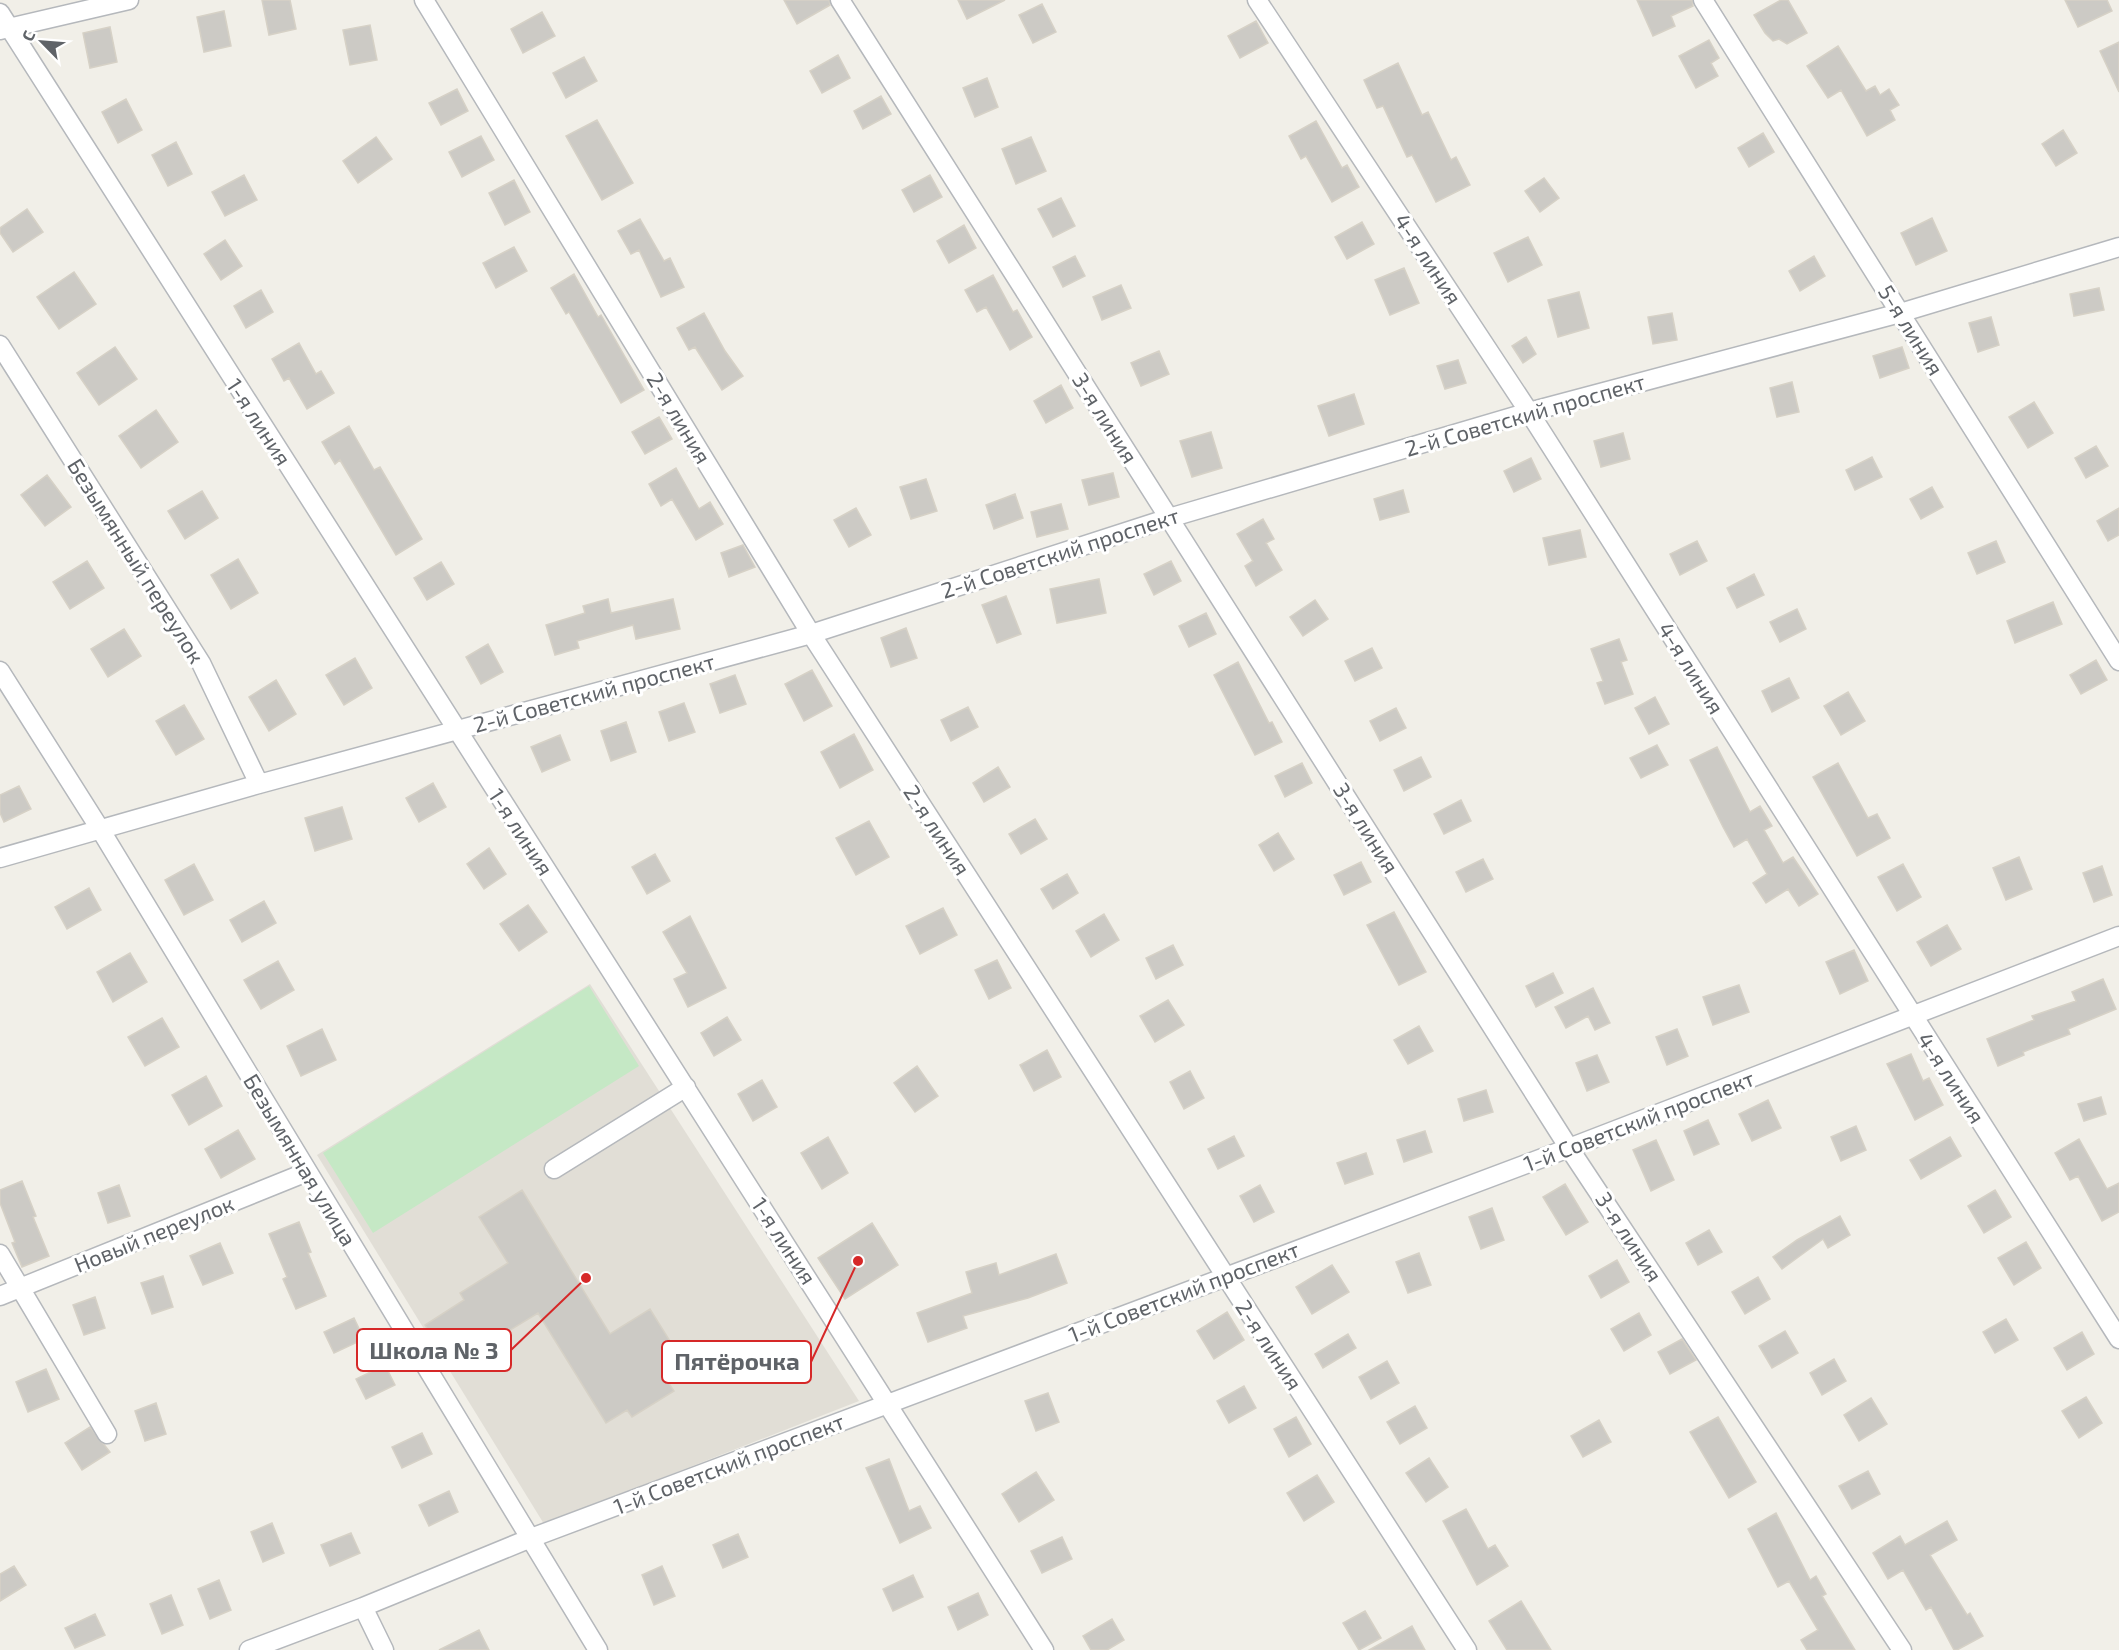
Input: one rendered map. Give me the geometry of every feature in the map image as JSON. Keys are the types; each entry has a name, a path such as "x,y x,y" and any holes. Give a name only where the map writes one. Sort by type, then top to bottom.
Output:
{"street":[{"path":"3,23 129,0"},
{"name":"2-я линия","path":"424,0 811,634 1467,1650"},
{"name":"3-я линия","path":"840,0 1569,1148 1902,1650"},
{"name":"4-я линия","path":"1257,0 1529,412 2119,1339"},
{"name":"5-я линия","path":"1703,0 2119,661"},
{"name":"1-я линия","path":"3,23 686,1087 1044,1650"},
{"name":"2-й Советский проспект","path":"0,858 259,784 811,634 1168,518 1529,412 1900,313 2119,247"},
{"name":"Безымянный переулок","path":"0,345 201,663 259,784"},
{"name":"Безымянная улица","path":"0,671 100,829 598,1650"},
{"name":"1-й Советский проспект","path":"249,1650 363,1607 531,1538 1569,1148 2119,936"},
{"path":"554,1169 686,1087"},
{"name":"Новый переулок","path":"0,1296 307,1172"},
{"path":"0,1254 107,1434"},
{"path":"363,1607 384,1650"}],"shaded area":[{"path":"590,984 859,1401 544,1524 317,1155"}],"green space":[{"path":"589,986 639,1066 373,1233 323,1153"}],"building":[{"path":"262,0 290,0 296,29 269,35"},
{"path":"784,0 829,0 830,5 797,24"},
{"path":"958,0 1005,0 967,19"},
{"path":"1637,0 1692,0 1693,6 1671,16 1675,26 1653,36"},
{"path":"1781,0 1788,0 1807,33 1787,44 1779,39 1773,41 1754,15"},
{"path":"2065,0 2107,0 2112,11 2078,27"},
{"path":"1042,4 1056,32 1033,43 1019,15"},
{"path":"224,11 231,46 204,52 197,17"},
{"path":"542,12 555,36 523,53 511,29"},
{"path":"1256,21 1268,43 1240,58 1228,36"},
{"path":"370,25 377,60 350,65 343,30"},
{"path":"110,27 117,62 90,68 83,33"},
{"path":"1709,40 1719,58 1711,63 1718,76 1696,88 1679,56"},
{"path":"2119,42 2119,92 2100,51"},
{"path":"1838,46 1866,91 1875,86 1880,95 1889,89 1899,105 1890,110 1895,120 1867,136 1841,90 1828,98 1807,66"},
{"path":"838,55 850,78 822,93 810,71"},
{"path":"584,57 597,81 566,98 553,73"},
{"path":"1398,63 1422,115 1428,112 1451,160 1456,157 1470,185 1436,202 1412,155 1407,157 1383,106 1377,108 1364,80"},
{"path":"987,78 998,107 975,117 963,88"},
{"path":"457,89 468,111 441,125 429,103"},
{"path":"881,96 891,114 863,129 854,111"},
{"path":"126,99 142,130 118,143 102,112"},
{"path":"597,120 633,183 602,200 566,136"},
{"path":"1316,121 1342,168 1347,165 1359,187 1332,202 1306,156 1301,159 1289,136"},
{"path":"2063,130 2077,153 2056,166 2042,144"},
{"path":"1763,133 1774,152 1749,167 1738,148"},
{"path":"481,136 494,160 462,177 449,152"},
{"path":"376,137 392,159 358,183 343,161"},
{"path":"1031,137 1046,171 1016,184 1002,149"},
{"path":"176,142 192,174 168,186 152,155"},
{"path":"244,175 257,200 225,216 212,192"},
{"path":"930,175 942,197 914,212 902,190"},
{"path":"1544,178 1559,198 1540,212 1525,191"},
{"path":"514,180 530,212 505,225 489,193"},
{"path":"1061,198 1075,226 1053,237 1038,209"},
{"path":"27,209 43,232 13,252 0,233 0,228"},
{"path":"1932,218 1947,251 1916,265 1901,233"},
{"path":"640,219 664,261 670,258 684,287 661,297 639,250 631,254 618,231"},
{"path":"1362,222 1374,244 1347,259 1335,237"},
{"path":"964,225 976,248 949,263 937,241"},
{"path":"1528,237 1542,265 1508,282 1494,253"},
{"path":"225,240 242,266 221,280 204,254"},
{"path":"514,247 527,271 496,288 483,263"},
{"path":"1075,256 1085,276 1063,287 1053,267"},
{"path":"1814,256 1825,276 1800,291 1789,271"},
{"path":"1404,268 1419,303 1390,315 1375,280"},
{"path":"74,272 96,304 59,329 37,297"},
{"path":"574,274 598,317 601,315 644,390 621,403 569,312 566,314 551,288"},
{"path":"993,275 1013,312 1017,310 1032,337 1010,350 986,307 977,312 965,290"},
{"path":"1121,285 1131,308 1102,320 1093,297"},
{"path":"2099,288 2104,310 2074,316 2070,294"},
{"path":"261,290 273,312 246,328 234,306"},
{"path":"1579,292 1589,328 1558,337 1548,300"},
{"path":"704,313 725,351 743,376 722,390 695,347 689,350 677,328"},
{"path":"1672,313 1677,340 1653,344 1648,317"},
{"path":"1991,317 1999,345 1978,352 1969,323"},
{"path":"1526,337 1536,354 1523,363 1512,346"},
{"path":"299,343 316,374 321,371 334,393 307,409 289,378 284,381 272,359"},
{"path":"115,347 137,379 99,405 77,373"},
{"path":"1902,347 1909,368 1880,378 1873,356"},
{"path":"1159,351 1169,374 1141,386 1131,363"},
{"path":"1458,360 1466,383 1445,389 1437,366"},
{"path":"1792,382 1799,412 1777,417 1770,388"},
{"path":"1061,385 1073,408 1046,423 1034,401"},
{"path":"1354,394 1364,424 1329,436 1318,406"},
{"path":"2034,402 2053,433 2028,448 2009,417"},
{"path":"156,410 178,442 141,468 119,436"},
{"path":"659,417 672,439 645,454 632,432"},
{"path":"349,426 374,470 380,467 422,539 396,555 340,460 335,464 322,442"},
{"path":"1211,432 1222,468 1192,477 1180,441"},
{"path":"1623,433 1630,459 1601,467 1594,441"},
{"path":"2096,446 2108,466 2086,478 2075,458"},
{"path":"1872,457 1882,477 1855,490 1846,470"},
{"path":"1531,458 1541,479 1514,492 1504,471"},
{"path":"676,468 699,509 710,502 723,524 696,540 672,499 661,506 649,484"},
{"path":"1113,473 1119,497 1089,505 1082,480"},
{"path":"47,475 71,507 45,526 21,495"},
{"path":"926,479 937,511 911,519 900,487"},
{"path":"1932,487 1943,507 1921,519 1910,499"},
{"path":"1403,490 1409,512 1380,520 1374,499"},
{"path":"202,491 218,518 185,539 168,511"},
{"path":"1015,494 1023,518 994,529 986,505"},
{"path":"1061,504 1068,529 1037,537 1031,512"},
{"path":"856,508 871,535 849,547 834,520"},
{"path":"2119,508 2119,535 2108,541 2097,521"},
{"path":"1263,519 1274,539 1266,543 1282,570 1256,586 1245,566 1253,561 1237,534"},
{"path":"1580,530 1586,557 1549,565 1543,538"},
{"path":"1697,541 1707,561 1680,575 1670,554"},
{"path":"1996,541 2005,562 1977,574 1968,553"},
{"path":"743,545 755,567 729,577 721,553"},
{"path":"238,559 258,593 231,609 211,575"},
{"path":"87,561 104,588 70,609 53,582"},
{"path":"1171,561 1181,581 1154,595 1144,574"},
{"path":"441,562 454,584 427,600 414,578"},
{"path":"1754,574 1764,595 1737,608 1727,588"},
{"path":"1099,579 1106,613 1057,623 1050,589"},
{"path":"1006,596 1021,634 997,643 982,605"},
{"path":"608,599 611,613 673,599 680,629 636,639 633,625 577,641 579,648 555,655 546,625 585,613 583,606"},
{"path":"1315,600 1328,619 1303,636 1290,617"},
{"path":"2053,602 2062,624 2015,643 2007,621"},
{"path":"1797,609 1806,629 1780,642 1770,622"},
{"path":"1206,613 1216,634 1189,647 1179,626"},
{"path":"906,628 917,658 891,667 881,638"},
{"path":"124,629 141,656 108,677 91,649"},
{"path":"1619,639 1627,660 1621,662 1633,694 1605,704 1597,683 1603,681 1591,649"},
{"path":"488,644 503,672 481,684 466,657"},
{"path":"1372,648 1382,668 1355,681 1345,661"},
{"path":"355,658 372,688 344,705 326,675"},
{"path":"2096,660 2107,680 2081,694 2070,675"},
{"path":"1238,662 1269,723 1272,722 1282,742 1255,755 1214,675"},
{"path":"812,670 832,706 804,721 785,684"},
{"path":"735,675 746,704 720,713 710,684"},
{"path":"1789,678 1799,698 1772,712 1762,691"},
{"path":"276,680 296,714 269,731 249,697"},
{"path":"1848,692 1865,721 1841,735 1824,706"},
{"path":"1655,697 1669,724 1649,734 1635,708"},
{"path":"684,703 695,732 669,741 659,712"},
{"path":"184,705 204,739 176,755 156,721"},
{"path":"968,707 978,727 951,741 941,720"},
{"path":"1396,708 1406,728 1380,741 1370,721"},
{"path":"626,722 636,752 611,761 601,731"},
{"path":"854,734 873,770 840,788 821,752"},
{"path":"560,735 570,760 542,772 531,747"},
{"path":"1657,745 1668,765 1641,778 1630,758"},
{"path":"1717,747 1750,812 1760,806 1772,826 1764,830 1783,863 1793,857 1818,894 1799,906 1788,889 1766,903 1753,883 1767,874 1747,839 1734,847 1723,827 1690,760"},
{"path":"1421,757 1431,777 1404,791 1394,770"},
{"path":"1302,763 1312,783 1285,797 1275,776"},
{"path":"1838,763 1868,818 1877,814 1890,838 1857,856 1813,777"},
{"path":"998,767 1010,787 984,802 973,783"},
{"path":"433,783 446,807 419,822 406,798"},
{"path":"19,786 31,809 4,822 0,813 0,795"},
{"path":"1461,800 1471,821 1444,834 1434,814"},
{"path":"342,807 352,839 315,851 305,818"},
{"path":"1035,819 1047,839 1021,854 1009,834"},
{"path":"869,821 889,857 856,875 836,838"},
{"path":"1278,833 1294,859 1274,871 1259,845"},
{"path":"489,848 506,874 484,889 467,864"},
{"path":"655,854 670,881 647,894 632,867"},
{"path":"2019,857 2032,889 2006,900 1993,868"},
{"path":"1483,859 1493,879 1466,892 1456,872"},
{"path":"1361,862 1371,882 1344,895 1334,875"},
{"path":"194,864 213,900 184,915 165,880"},
{"path":"1903,864 1921,897 1897,911 1878,877"},
{"path":"2102,866 2112,895 2094,902 2083,873"},
{"path":"1067,874 1078,893 1053,909 1041,889"},
{"path":"89,888 101,910 67,929 55,907"},
{"path":"264,901 276,923 242,942 230,920"},
{"path":"528,905 547,932 519,951 500,924"},
{"path":"943,908 957,935 920,954 906,926"},
{"path":"1394,912 1426,972 1399,985 1367,925"},
{"path":"1104,914 1119,940 1091,957 1076,931"},
{"path":"690,916 726,988 688,1007 674,979 687,973 663,932"},
{"path":"1947,925 1961,949 1931,966 1917,942"},
{"path":"1173,945 1183,965 1156,979 1146,958"},
{"path":"1854,950 1868,981 1840,994 1826,962"},
{"path":"130,953 147,982 113,1002 97,972"},
{"path":"997,960 1011,988 989,999 975,970"},
{"path":"278,961 294,990 261,1009 244,980"},
{"path":"1553,973 1563,993 1536,1007 1526,986"},
{"path":"2103,979 2116,1009 2068,1029 2070,1034 2023,1052 2024,1055 1998,1066 1987,1039 2034,1020 2032,1016 2076,1001 2072,992"},
{"path":"1739,985 1749,1012 1713,1025 1703,997"},
{"path":"1593,988 1610,1023 1595,1030 1588,1016 1566,1028 1555,1007"},
{"path":"1168,1000 1184,1025 1155,1042 1140,1016"},
{"path":"727,1017 741,1040 714,1056 701,1033"},
{"path":"162,1018 179,1047 145,1066 128,1037"},
{"path":"1419,1026 1433,1051 1408,1064 1394,1040"},
{"path":"322,1029 336,1060 301,1076 287,1046"},
{"path":"1677,1029 1688,1056 1667,1065 1656,1037"},
{"path":"1047,1050 1061,1077 1034,1091 1020,1065"},
{"path":"1911,1054 1923,1081 1929,1078 1943,1105 1915,1120 1887,1064"},
{"path":"1597,1055 1609,1082 1587,1091 1576,1063"},
{"path":"917,1066 938,1096 915,1112 894,1083"},
{"path":"1190,1071 1204,1098 1184,1109 1170,1082"},
{"path":"206,1076 222,1106 189,1125 172,1095"},
{"path":"762,1080 777,1107 753,1121 738,1094"},
{"path":"1486,1090 1493,1112 1464,1121 1458,1099"},
{"path":"2101,1097 2106,1114 2084,1121 2078,1104"},
{"path":"1768,1100 1781,1128 1752,1141 1739,1114"},
{"path":"1708,1120 1719,1144 1694,1155 1684,1131"},
{"path":"1856,1126 1866,1150 1841,1161 1831,1137"},
{"path":"238,1130 255,1159 221,1178 205,1149"},
{"path":"1425,1131 1432,1152 1404,1162 1397,1140"},
{"path":"1234,1136 1244,1156 1218,1169 1208,1149"},
{"path":"828,1137 848,1173 822,1189 801,1153"},
{"path":"1950,1137 1961,1156 1921,1179 1910,1160"},
{"path":"2079,1139 2107,1189 2119,1183 2119,1212 2102,1221 2078,1176 2070,1180 2055,1153"},
{"path":"1656,1140 1674,1180 1651,1191 1633,1150"},
{"path":"1366,1153 1373,1174 1345,1184 1337,1163"},
{"path":"22,1181 36,1216 33,1217 49,1256 22,1267 0,1203 0,1190"},
{"path":"1565,1184 1588,1222 1566,1235 1543,1197"},
{"path":"119,1185 130,1216 108,1223 98,1193"},
{"path":"1260,1185 1274,1212 1254,1222 1240,1196"},
{"path":"522,1190 610,1334 650,1309 688,1370 668,1382 674,1391 632,1417 627,1410 606,1423 538,1313 489,1343 483,1332 444,1356 425,1325 464,1300 460,1293 508,1263 479,1217"},
{"path":"1995,1190 2011,1217 1984,1233 1968,1206"},
{"path":"1492,1208 1504,1240 1481,1249 1469,1217"},
{"path":"1840,1216 1850,1235 1828,1248 1823,1239 1782,1269 1773,1257 1797,1240"},
{"path":"299,1222 311,1252 308,1253 326,1296 296,1309 283,1279 287,1277 269,1234"},
{"path":"872,1223 898,1265 845,1299 818,1258"},
{"path":"1709,1230 1722,1252 1698,1265 1686,1243"},
{"path":"2026,1242 2041,1268 2014,1285 1998,1258"},
{"path":"220,1243 233,1273 203,1285 190,1256"},
{"path":"1419,1253 1431,1285 1408,1293 1396,1262"},
{"path":"1056,1254 1067,1283 1028,1298 963,1316 967,1328 928,1342 917,1313 972,1293 966,1272 996,1263 999,1275"},
{"path":"1617,1260 1629,1282 1601,1298 1589,1276"},
{"path":"1332,1265 1349,1292 1312,1314 1296,1287"},
{"path":"163,1276 173,1307 152,1314 141,1283"},
{"path":"1758,1277 1770,1299 1745,1314 1732,1292"},
{"path":"95,1297 105,1328 84,1335 73,1305"},
{"path":"1227,1312 1244,1340 1214,1359 1197,1331"},
{"path":"1639,1313 1651,1335 1624,1351 1611,1329"},
{"path":"354,1318 364,1339 334,1353 324,1332"},
{"path":"2006,1319 2018,1340 1995,1353 1983,1332"},
{"path":"1785,1331 1798,1353 1772,1368 1759,1346"},
{"path":"2082,1332 2094,1354 2067,1370 2054,1348"},
{"path":"1348,1334 1356,1348 1323,1368 1315,1354"},
{"path":"1682,1339 1696,1360 1670,1374 1658,1352"},
{"path":"1834,1359 1846,1381 1822,1395 1810,1373"},
{"path":"1387,1361 1399,1383 1371,1399 1359,1377"},
{"path":"385,1365 395,1385 366,1399 356,1379"},
{"path":"46,1369 59,1399 28,1412 16,1382"},
{"path":"1244,1386 1256,1408 1229,1423 1217,1401"},
{"path":"1048,1393 1059,1422 1036,1431 1025,1401"},
{"path":"2086,1397 2102,1423 2079,1438 2062,1411"},
{"path":"1871,1398 1887,1424 1859,1441 1844,1415"},
{"path":"156,1403 166,1434 145,1441 135,1411"},
{"path":"1415,1406 1427,1428 1400,1444 1387,1422"},
{"path":"1296,1417 1311,1444 1289,1457 1274,1429"},
{"path":"1718,1417 1756,1482 1729,1498 1690,1432"},
{"path":"1599,1420 1611,1442 1583,1457 1571,1436"},
{"path":"90,1427 110,1452 82,1470 65,1443"},
{"path":"422,1433 432,1454 402,1468 392,1447"},
{"path":"1429,1458 1448,1487 1426,1502 1406,1473"},
{"path":"889,1459 909,1511 920,1506 931,1528 900,1543 866,1468"},
{"path":"1868,1471 1880,1494 1852,1509 1839,1486"},
{"path":"1036,1472 1054,1500 1019,1522 1002,1494"},
{"path":"1317,1475 1334,1502 1304,1521 1287,1493"},
{"path":"449,1491 458,1512 429,1526 419,1505"},
{"path":"1466,1509 1488,1549 1495,1545 1508,1566 1477,1585 1443,1521"},
{"path":"1776,1513 1810,1580 1816,1576 1826,1594 1822,1596 1855,1650 1807,1650 1801,1640 1818,1630 1789,1581 1778,1587 1748,1529"},
{"path":"1947,1521 1957,1540 1930,1555 1967,1615 1970,1613 1983,1636 1957,1650 1954,1650 1931,1607 1926,1610 1903,1570 1888,1579 1873,1553 1900,1536 1905,1545"},
{"path":"272,1523 284,1553 263,1562 251,1532"},
{"path":"351,1533 360,1553 330,1566 321,1545"},
{"path":"738,1534 748,1557 723,1568 713,1545"},
{"path":"1062,1537 1072,1559 1042,1573 1031,1551"},
{"path":"14,1566 26,1585 0,1601 0,1574"},
{"path":"662,1566 675,1596 654,1605 642,1575"},
{"path":"913,1575 923,1597 893,1611 883,1589"},
{"path":"219,1580 231,1610 210,1619 198,1589"},
{"path":"978,1593 988,1615 958,1630 948,1607"},
{"path":"171,1595 183,1625 162,1634 150,1604"},
{"path":"1521,1601 1551,1650 1507,1650 1489,1621"},
{"path":"1365,1611 1381,1638 1359,1650 1343,1623"},
{"path":"95,1614 105,1635 75,1648 65,1628"},
{"path":"1112,1619 1124,1640 1107,1650 1091,1650 1083,1636"},
{"path":"1412,1626 1425,1650 1369,1650"},
{"path":"479,1630 489,1650 439,1650"}],"place":[{"name":"Пятёрочка","path":"858,1261"},
{"name":"Школа № 3","path":"586,1278"}]}
